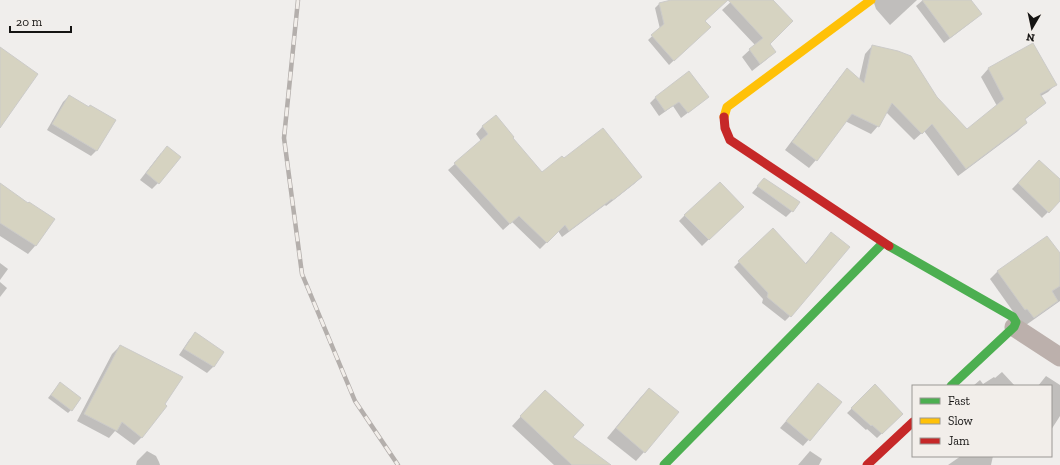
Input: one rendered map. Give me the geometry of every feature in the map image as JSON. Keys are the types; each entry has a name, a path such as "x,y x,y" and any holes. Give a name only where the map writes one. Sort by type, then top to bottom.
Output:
{"street":[{"path":"871,0 727,107 724,111 723,124 725,133 730,140 883,243 1013,317 1016,322 1014,327 952,385"},
{"path":"664,465 883,243"},
{"path":"1014,327 1060,357"},
{"path":"867,465 912,423"}],"building":[{"path":"671,0 728,0 705,21 711,27 674,61 651,35 664,24 659,3"},
{"path":"728,0 773,0 793,21 770,44 776,52 760,64 749,49 763,38"},
{"path":"922,0 971,0 982,14 950,38"},
{"path":"1033,43 1057,85 1040,94 1046,103 1025,119 1027,123 966,169 932,124 922,134 892,103 879,127 852,114 817,161 792,142 847,68 864,83 872,45 898,51 911,56 937,97 967,129 1004,99 988,68"},
{"path":"0,47 38,74 0,128"},
{"path":"689,71 709,97 688,113 679,102 665,111 655,97"},
{"path":"69,95 89,107 90,105 116,120 97,151 52,124"},
{"path":"496,115 514,137 513,138 542,172 562,156 564,158 603,128 642,177 613,200 612,199 569,231 565,225 547,243 519,216 510,224 454,163 488,134 482,126"},
{"path":"167,146 181,157 159,184 146,173"},
{"path":"1039,160 1060,179 1060,201 1049,213 1018,183"},
{"path":"764,178 800,202 793,212 757,186"},
{"path":"720,182 744,207 709,240 684,215"},
{"path":"0,183 28,203 29,202 55,219 36,246 0,223"},
{"path":"773,228 806,264 831,232 850,247 791,317 767,297 768,293 738,261"},
{"path":"1047,236 1060,253 1060,286 1052,291 1058,301 1034,318 1027,309 1025,310 997,271"},
{"path":"195,332 224,352 214,367 184,349"},
{"path":"120,345 183,377 165,404 167,406 142,438 122,422 117,431 84,414"},
{"path":"60,382 81,398 72,411 51,395"},
{"path":"818,383 842,402 810,441 786,421"},
{"path":"875,384 903,414 882,434 851,408"},
{"path":"649,388 679,412 645,453 616,428"},
{"path":"545,390 584,425 573,437 611,465 572,465 520,416"}],"railway":[{"path":"298,0 284,138 302,274 355,401 398,465"}],"traffic: fast":[{"path":"664,465 883,243"},
{"path":"889,246 1013,317 1016,322 1014,327 952,385"}],"traffic: slow":[{"path":"724,117 727,107 871,0"}],"traffic: jam":[{"path":"724,117 725,128 730,140 889,246"},
{"path":"867,465 912,423"}]}
